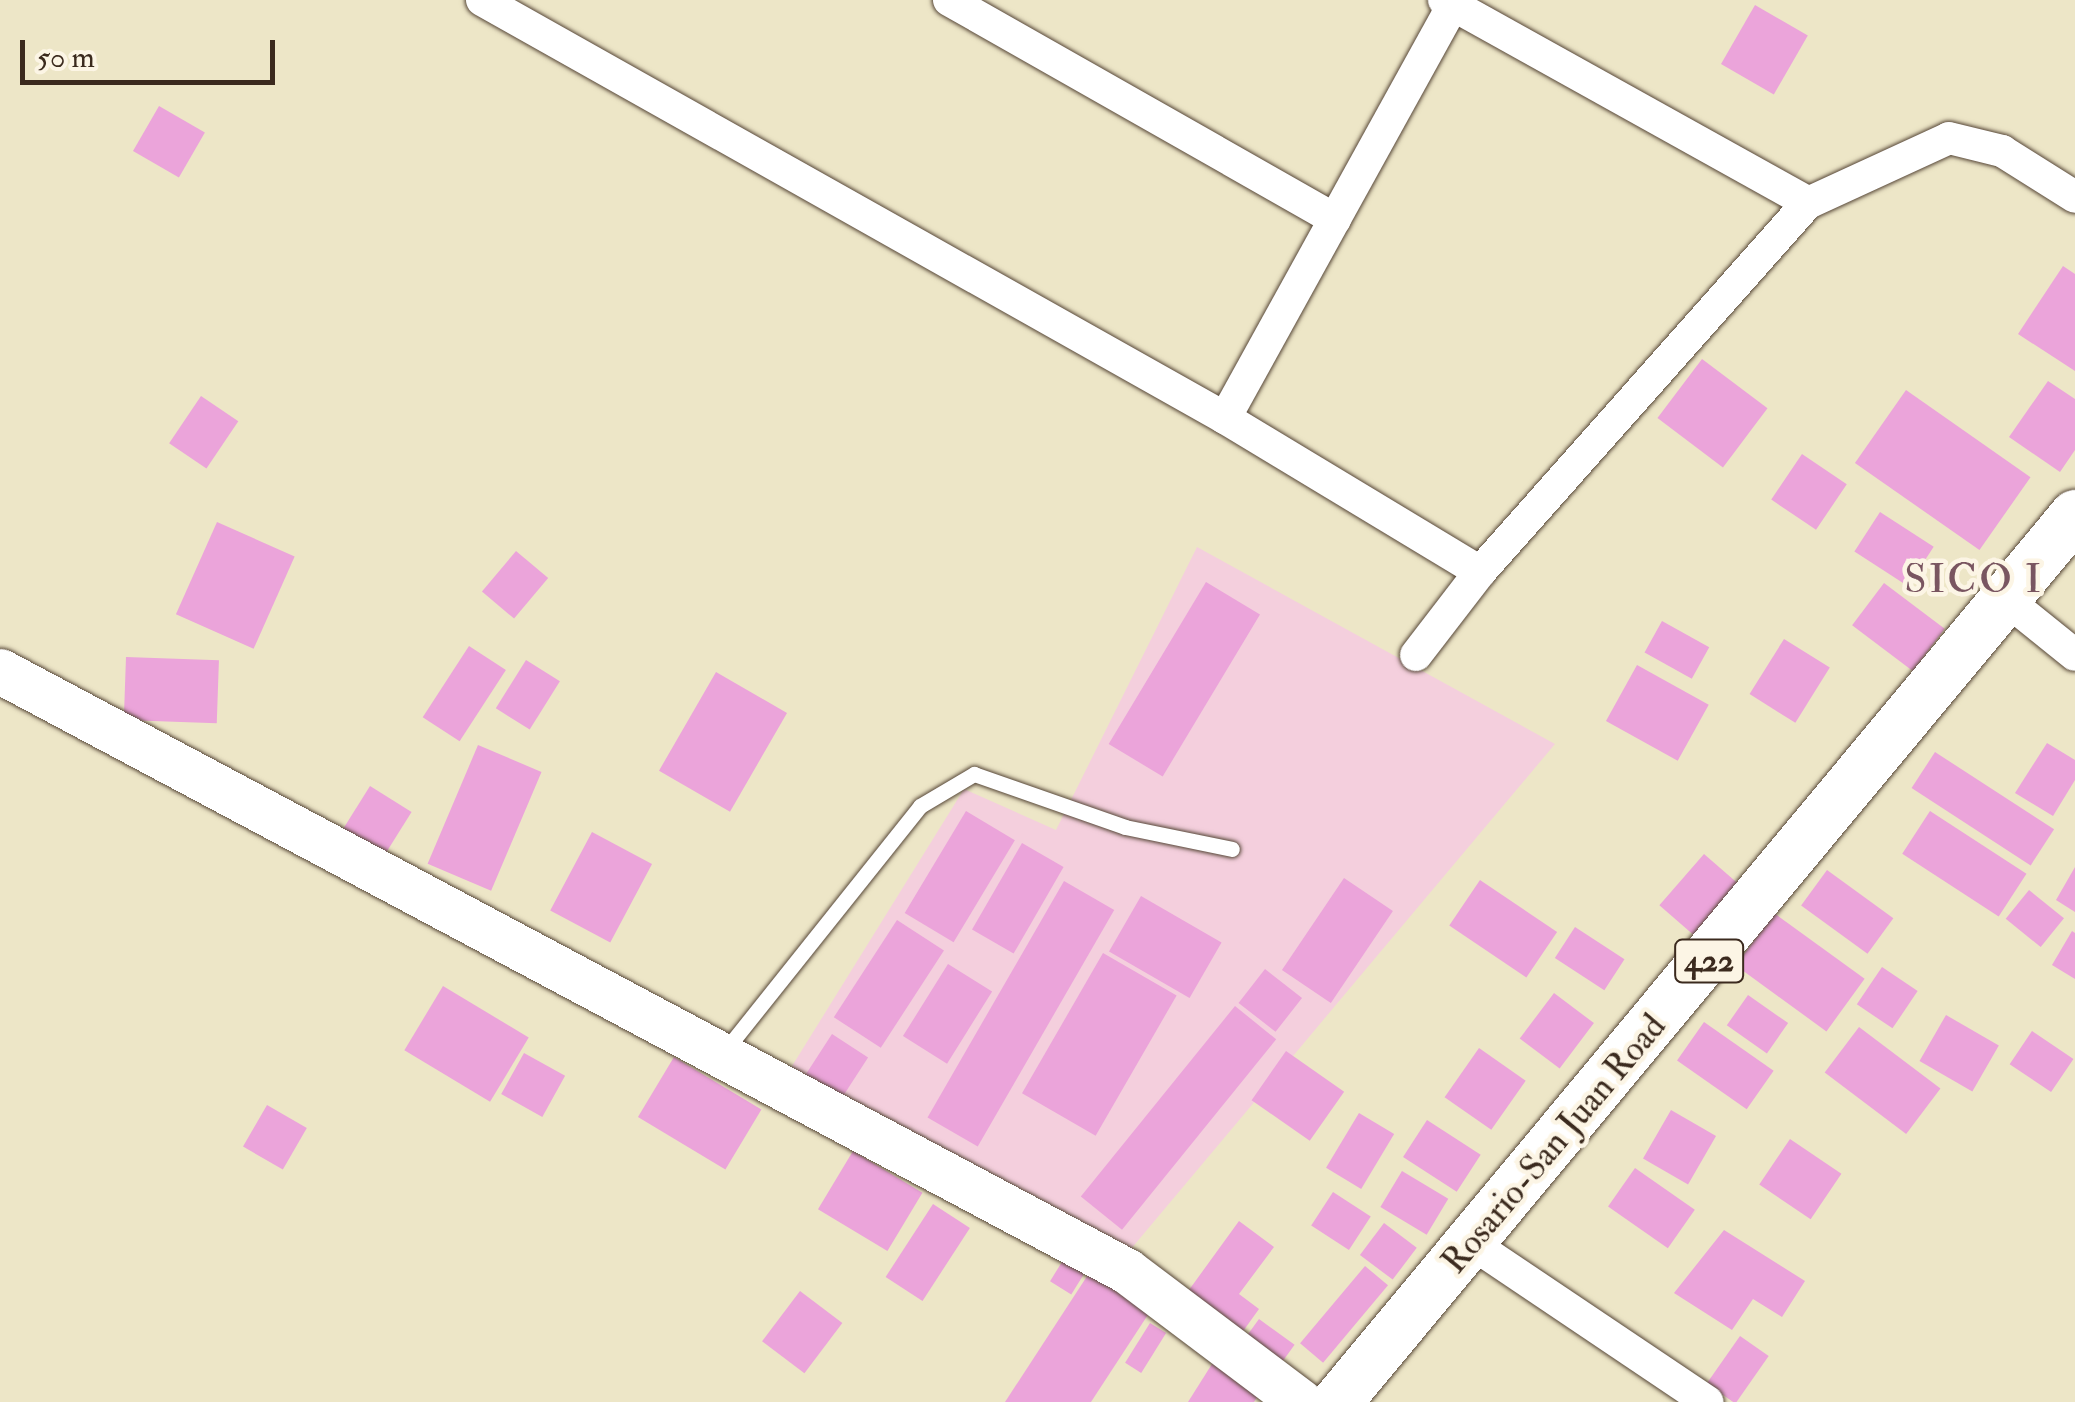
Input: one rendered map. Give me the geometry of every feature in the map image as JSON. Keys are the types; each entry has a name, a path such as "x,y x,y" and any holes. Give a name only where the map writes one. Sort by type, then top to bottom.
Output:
{"main road":[{"name":"Rosario-San Juan Road","path":"1338,1402 1826,821 2003,596 2075,515"}],"street":[{"path":"482,0 1225,418 1480,572"},
{"path":"948,0 1335,220"},
{"path":"1225,418 1449,2 1808,203"},
{"path":"1416,654 1480,572 1808,203 1949,138 2002,151 2075,197"},
{"path":"2003,596 2075,655"},
{"path":"0,670 1127,1271 1301,1402"},
{"path":"1471,1243 1708,1402"}],"lane":[{"path":"721,1056 920,806 974,774 1125,828 1232,849"}],"shaded area":[{"path":"1197,547 1555,744 1120,1262 784,1079 964,789 1056,830"}],"building":[{"path":"1755,5 1808,36 1774,94 1721,64"},
{"path":"159,106 205,132 179,178 133,151"},
{"path":"2063,266 2075,274 2075,371 2018,334"},
{"path":"1702,359 1767,408 1723,467 1657,418"},
{"path":"2048,381 2075,399 2075,450 2060,472 2009,437"},
{"path":"1906,390 2031,477 1979,550 1855,463"},
{"path":"201,396 238,421 206,468 169,443"},
{"path":"1802,454 1847,484 1816,530 1771,500"},
{"path":"1880,512 1934,547 1908,586 1854,551"},
{"path":"217,522 295,557 254,649 176,614"},
{"path":"516,551 548,578 514,619 482,592"},
{"path":"1206,582 1260,614 1163,776 1109,744"},
{"path":"1884,583 1945,629 1913,671 1852,625"},
{"path":"1662,621 1709,647 1692,679 1645,652"},
{"path":"1784,639 1830,668 1795,723 1750,694"},
{"path":"469,646 506,670 460,741 423,717"},
{"path":"126,657 219,660 217,723 124,720"},
{"path":"526,660 560,681 530,730 496,708"},
{"path":"1637,665 1709,705 1678,761 1606,721"},
{"path":"716,672 787,713 730,812 659,771"},
{"path":"2047,743 2075,760 2075,780 2053,816 2015,793"},
{"path":"478,745 542,772 491,891 428,864"},
{"path":"1935,752 2054,829 2031,865 1912,788"},
{"path":"370,786 412,812 384,856 342,830"},
{"path":"966,811 1015,840 954,942 905,913"},
{"path":"1930,811 2026,874 1999,916 1902,854"},
{"path":"592,832 652,864 610,943 550,911"},
{"path":"1022,843 1064,867 1014,954 972,930"},
{"path":"1704,854 1738,884 1693,935 1659,905"},
{"path":"2075,867 2075,912 2056,900"},
{"path":"1827,870 1893,918 1867,954 1801,906"},
{"path":"1344,878 1393,911 1331,1003 1282,970"},
{"path":"1480,880 1557,932 1526,978 1449,926"},
{"path":"1064,881 1114,910 978,1146 928,1117"},
{"path":"2029,890 2064,918 2041,947 2006,919"},
{"path":"1141,896 1222,942 1190,998 1109,951"},
{"path":"1774,913 1865,979 1826,1031 1736,966"},
{"path":"897,920 944,950 881,1048 834,1017"},
{"path":"1575,927 1624,959 1604,990 1555,958"},
{"path":"2072,931 2075,933 2075,979 2052,965"},
{"path":"1103,953 1177,995 1096,1136 1022,1093"},
{"path":"948,964 992,992 947,1064 903,1036"},
{"path":"1882,967 1918,991 1892,1028 1857,1004"},
{"path":"1265,969 1302,998 1276,1032 1239,1003"},
{"path":"443,986 529,1038 490,1102 404,1050"},
{"path":"1554,993 1594,1023 1560,1069 1520,1039"},
{"path":"1748,995 1788,1023 1767,1053 1727,1025"},
{"path":"1235,1006 1276,1039 1122,1230 1081,1196"},
{"path":"1946,1015 1999,1046 1972,1091 1920,1061"},
{"path":"1704,1022 1774,1071 1747,1109 1677,1061"},
{"path":"1859,1027 1940,1088 1906,1134 1825,1073"},
{"path":"2032,1031 2073,1059 2051,1092 2010,1064"},
{"path":"832,1034 868,1057 838,1104 802,1081"},
{"path":"1479,1048 1526,1081 1491,1130 1445,1097"},
{"path":"1286,1051 1344,1092 1310,1141 1252,1100"},
{"path":"524,1053 565,1076 542,1117 501,1094"},
{"path":"674,1057 761,1110 725,1170 638,1117"},
{"path":"267,1105 307,1128 283,1170 243,1147"},
{"path":"1671,1110 1716,1136 1688,1184 1643,1158"},
{"path":"1359,1113 1394,1134 1361,1189 1326,1168"},
{"path":"1427,1120 1481,1155 1457,1192 1403,1157"},
{"path":"1790,1139 1841,1174 1811,1219 1759,1185"},
{"path":"853,1151 922,1193 887,1251 818,1209"},
{"path":"1635,1168 1695,1210 1668,1248 1608,1207"},
{"path":"1402,1171 1448,1199 1427,1235 1380,1207"},
{"path":"1333,1192 1371,1217 1349,1250 1311,1226"},
{"path":"933,1204 970,1228 923,1301 886,1277"},
{"path":"1239,1221 1274,1247 1239,1294 1259,1309 1236,1341 1181,1301"},
{"path":"1384,1223 1417,1248 1393,1280 1360,1255"},
{"path":"1724,1230 1805,1281 1782,1317 1753,1299 1732,1330 1674,1293"},
{"path":"1067,1254 1088,1267 1071,1294 1050,1281"},
{"path":"1095,1264 1155,1304 1091,1402 1005,1402"},
{"path":"1365,1266 1388,1285 1323,1363 1300,1343"},
{"path":"800,1291 842,1323 804,1373 762,1341"},
{"path":"1259,1319 1295,1345 1275,1372 1240,1346"},
{"path":"1150,1323 1166,1333 1141,1373 1125,1363"},
{"path":"1740,1336 1769,1356 1737,1402 1707,1384"},
{"path":"1212,1364 1259,1394 1254,1402 1188,1402"}],"district":[{"name":"SICO I","path":"1974,580"}]}
